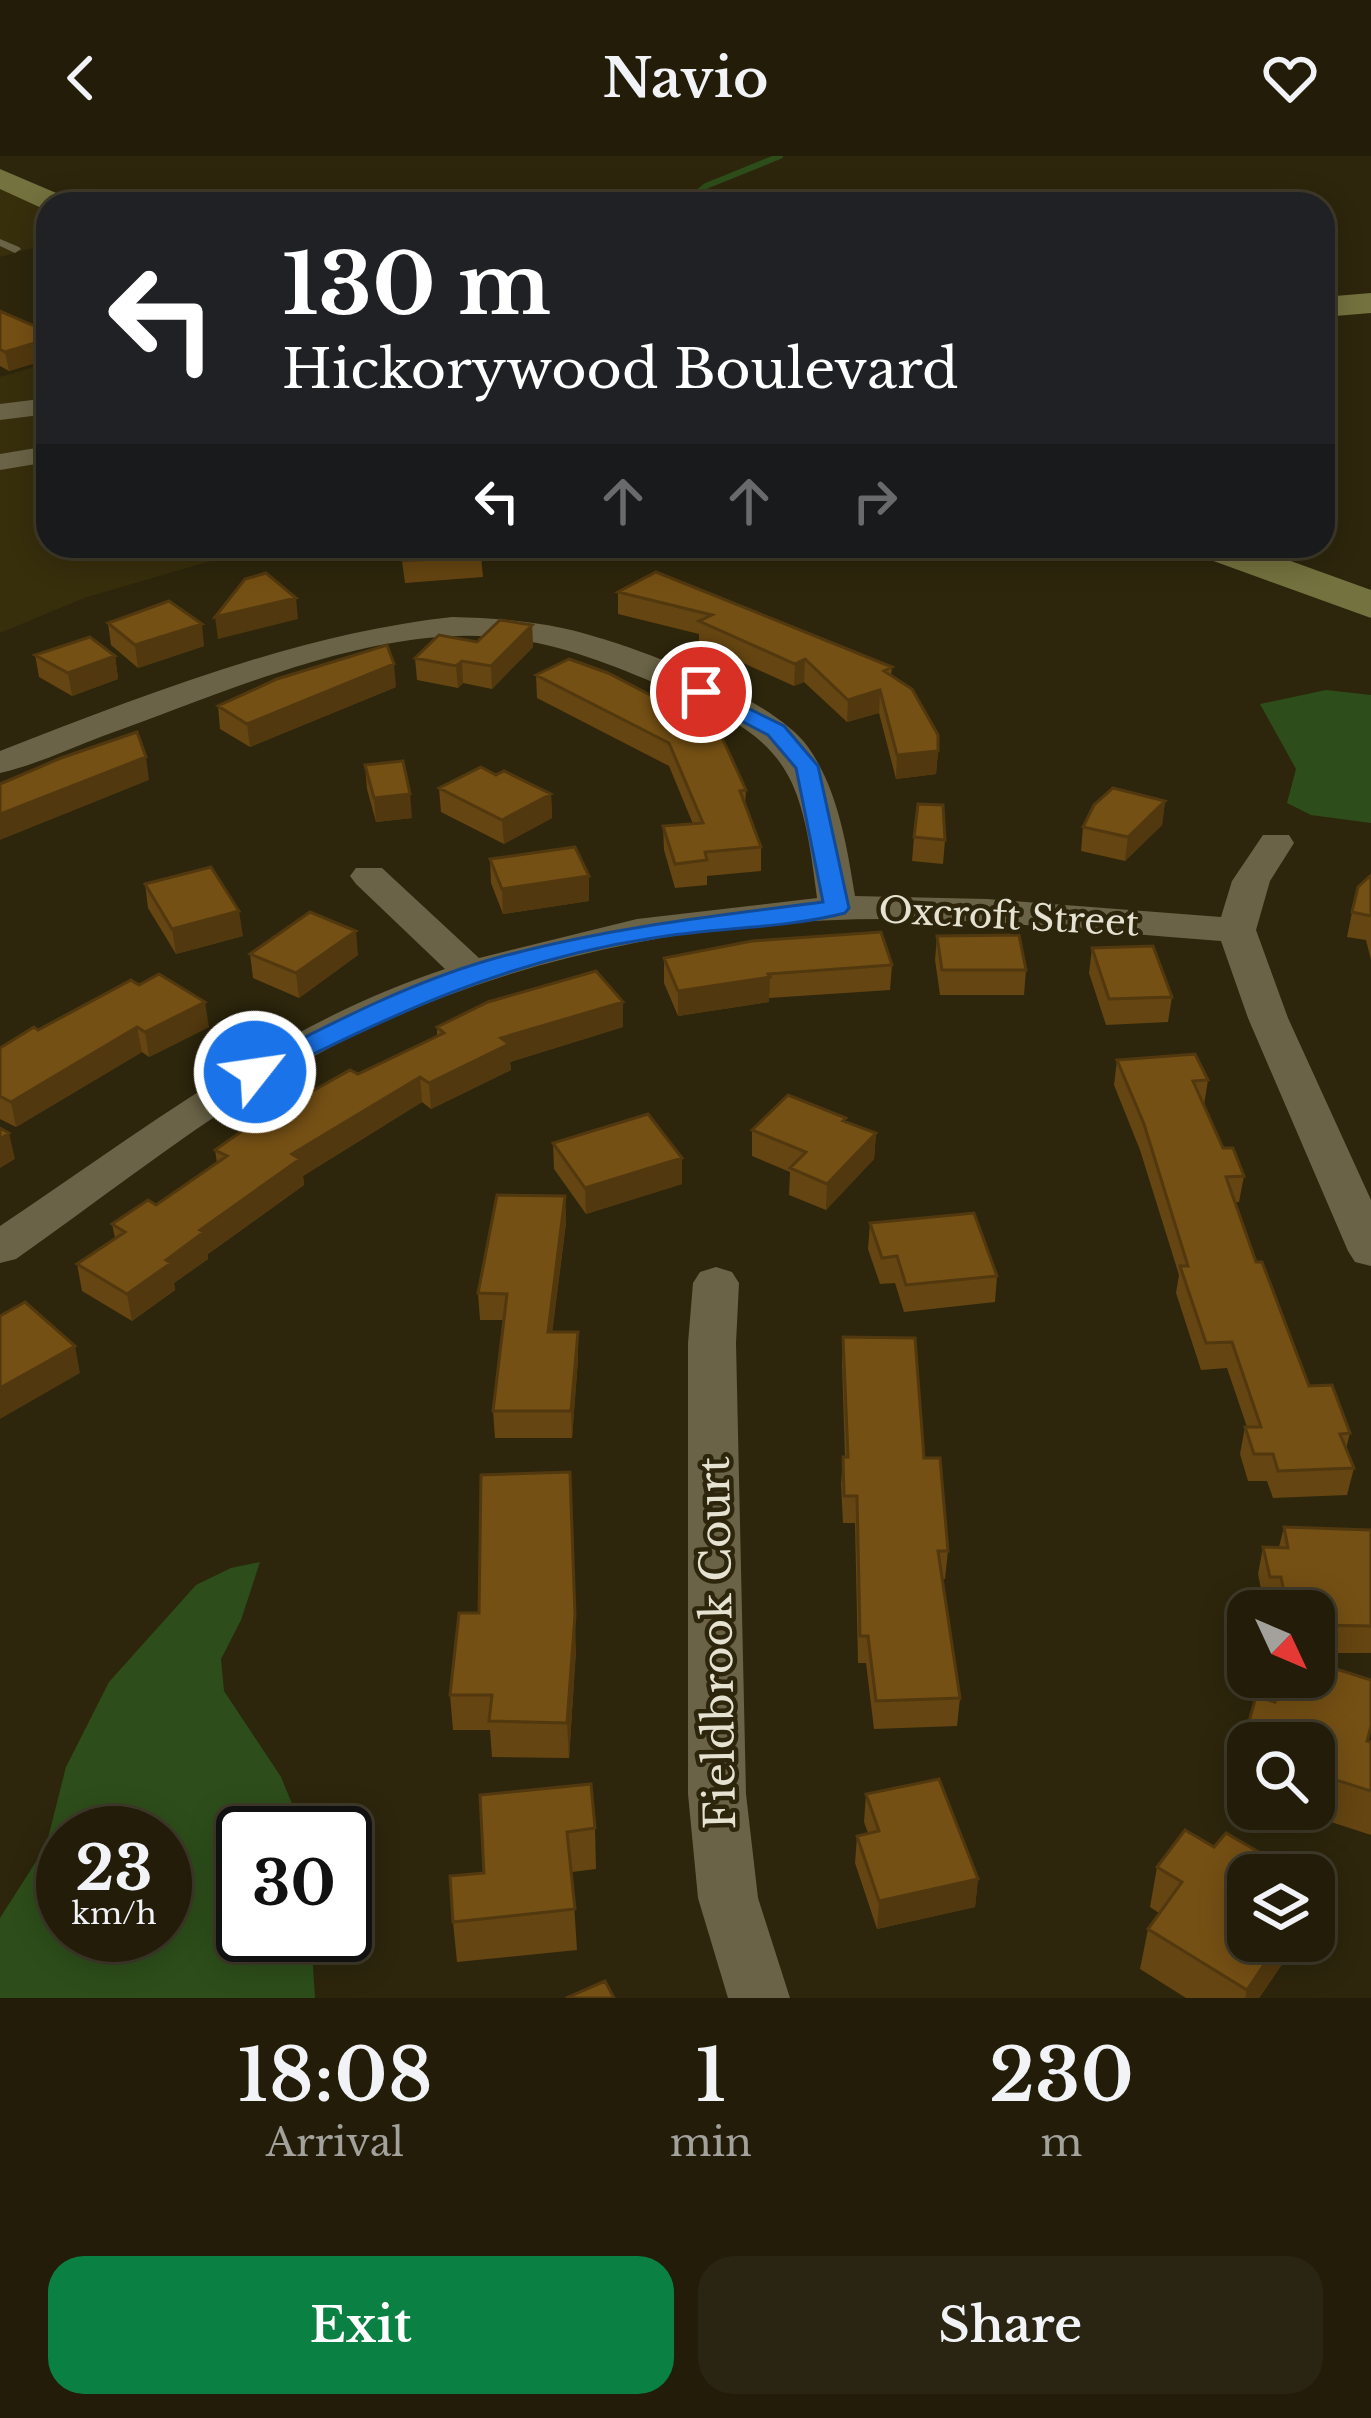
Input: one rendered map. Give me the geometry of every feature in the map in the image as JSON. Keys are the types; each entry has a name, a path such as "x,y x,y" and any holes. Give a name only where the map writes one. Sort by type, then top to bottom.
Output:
{"street":[{"path":"0,178 36,194"},
{"path":"1335,306 1371,303"},
{"path":"0,412 36,408"},
{"path":"0,462 36,456"},
{"path":"1244,558 1371,605"},
{"path":"0,763 347,640 438,626 543,632 607,649 675,679 757,718 794,747 807,766 817,799 837,908"},
{"path":"1276,843 1251,881 1237,930 1268,1018 1371,1251"},
{"path":"369,876 472,973"},
{"name":"Oxcroft Street","path":"0,1248 255,1072 320,1036 472,973 650,930 837,908 1016,913 1237,930"},
{"name":"Fieldbrook Court","path":"716,1283 712,1343 717,1794 728,1898 759,1998"}],"lane":[{"path":"0,242 15,249"}],"shaded area":[{"path":"0,177 36,203 36,247 0,257"},
{"path":"36,366 36,558 221,558 84,598 0,633 0,377"},
{"path":"1326,690 1371,695 1371,823 1311,815 1287,803 1296,769 1260,704"},
{"path":"260,1562 241,1620 221,1659 224,1691 281,1777 293,1806 216,1806 216,1962 313,1962 315,1998 0,1998 0,1918 36,1862 36,1962 192,1962 192,1806 56,1806 66,1767 109,1682 196,1585 231,1568"}],"building":[{"path":"0,311 36,327 36,343 5,352 0,349"},
{"path":"656,572 892,667 884,671 912,689 938,735 938,751 897,755 880,690 848,700 805,659 795,664 699,621 712,615 618,592"},
{"path":"266,573 296,598 215,617 245,579"},
{"path":"169,601 202,624 135,645 108,623"},
{"path":"500,620 532,625 491,666 462,661 456,666 415,658 439,635 477,642"},
{"path":"90,637 115,656 68,673 35,655"},
{"path":"387,645 394,664 247,724 218,706 277,679"},
{"path":"569,659 608,673 719,731 746,790 740,791 761,847 705,852 707,860 675,864 663,826 703,823 669,743 536,675"},
{"path":"137,732 146,757 0,814 0,784"},
{"path":"403,761 410,794 374,798 365,765"},
{"path":"481,767 496,775 504,771 551,794 502,820 439,788"},
{"path":"1113,788 1165,801 1128,837 1083,827 1094,805"},
{"path":"918,804 943,805 945,840 914,837"},
{"path":"575,847 589,876 502,889 490,859"},
{"path":"211,867 239,911 172,929 145,884"},
{"path":"1371,875 1371,916 1352,912 1358,887"},
{"path":"310,912 356,931 296,973 250,954"},
{"path":"881,932 892,965 768,974 770,977 678,991 664,958 752,941"},
{"path":"1019,935 1026,970 942,970 937,936"},
{"path":"1153,946 1172,997 1109,999 1092,948"},
{"path":"596,971 623,1002 501,1038 509,1044 429,1083 420,1077 292,1154 300,1159 200,1230 204,1232 166,1260 171,1263 127,1294 77,1264 125,1232 112,1224 148,1200 156,1205 227,1156 215,1150 245,1129 350,1070 358,1074 444,1033 437,1027 488,1002"},
{"path":"159,974 205,1002 145,1032 137,1027 11,1102 0,1096 0,1048 131,980 139,985"},
{"path":"1195,1054 1208,1080 1193,1081 1223,1148 1233,1148 1244,1176 1226,1177 1256,1262 1262,1262 1309,1386 1332,1385 1350,1433 1340,1434 1354,1468 1278,1471 1273,1454 1254,1454 1245,1427 1261,1427 1232,1342 1206,1343 1180,1266 1188,1266 1144,1124 1117,1060"},
{"path":"788,1095 876,1133 827,1184 790,1168 806,1152 752,1130"},
{"path":"648,1114 682,1158 585,1188 553,1143"},
{"path":"497,1195 565,1196 548,1332 578,1332 571,1411 493,1411 507,1294 478,1293"},
{"path":"974,1213 997,1276 906,1285 897,1256 882,1258 870,1223"},
{"path":"25,1302 75,1346 0,1388 0,1316"},
{"path":"843,1337 915,1338 924,1458 940,1458 948,1551 938,1551 960,1698 876,1701 868,1636 860,1636 857,1496 844,1496 843,1457 848,1457"},
{"path":"570,1472 575,1615 567,1723 489,1721 492,1695 450,1695 459,1613 479,1613 481,1475"},
{"path":"1284,1527 1371,1530 1371,1626 1335,1625 1335,1590 1284,1590 1281,1577 1270,1577 1263,1547 1288,1548"},
{"path":"1335,1669 1371,1680 1367,1741 1371,1742 1371,1791 1335,1780 1335,1722 1249,1722 1255,1698 1275,1702 1276,1698 1335,1698"},
{"path":"939,1779 978,1879 879,1901 857,1836 879,1831 866,1794"},
{"path":"591,1784 595,1828 567,1832 575,1909 453,1922 450,1876 484,1873 480,1795"},
{"path":"1185,1830 1214,1847 1226,1833 1262,1854 1227,1854 1227,1962 1266,1962 1247,1990 1148,1929 1182,1882 1157,1867"},
{"path":"605,1981 614,1998 566,1998"}],"waterway":[{"path":"698,192 780,156"}],"route":[{"path":"255,1072 389,1005 496,966 650,930 837,908 807,766 776,730 701,692"}]}
